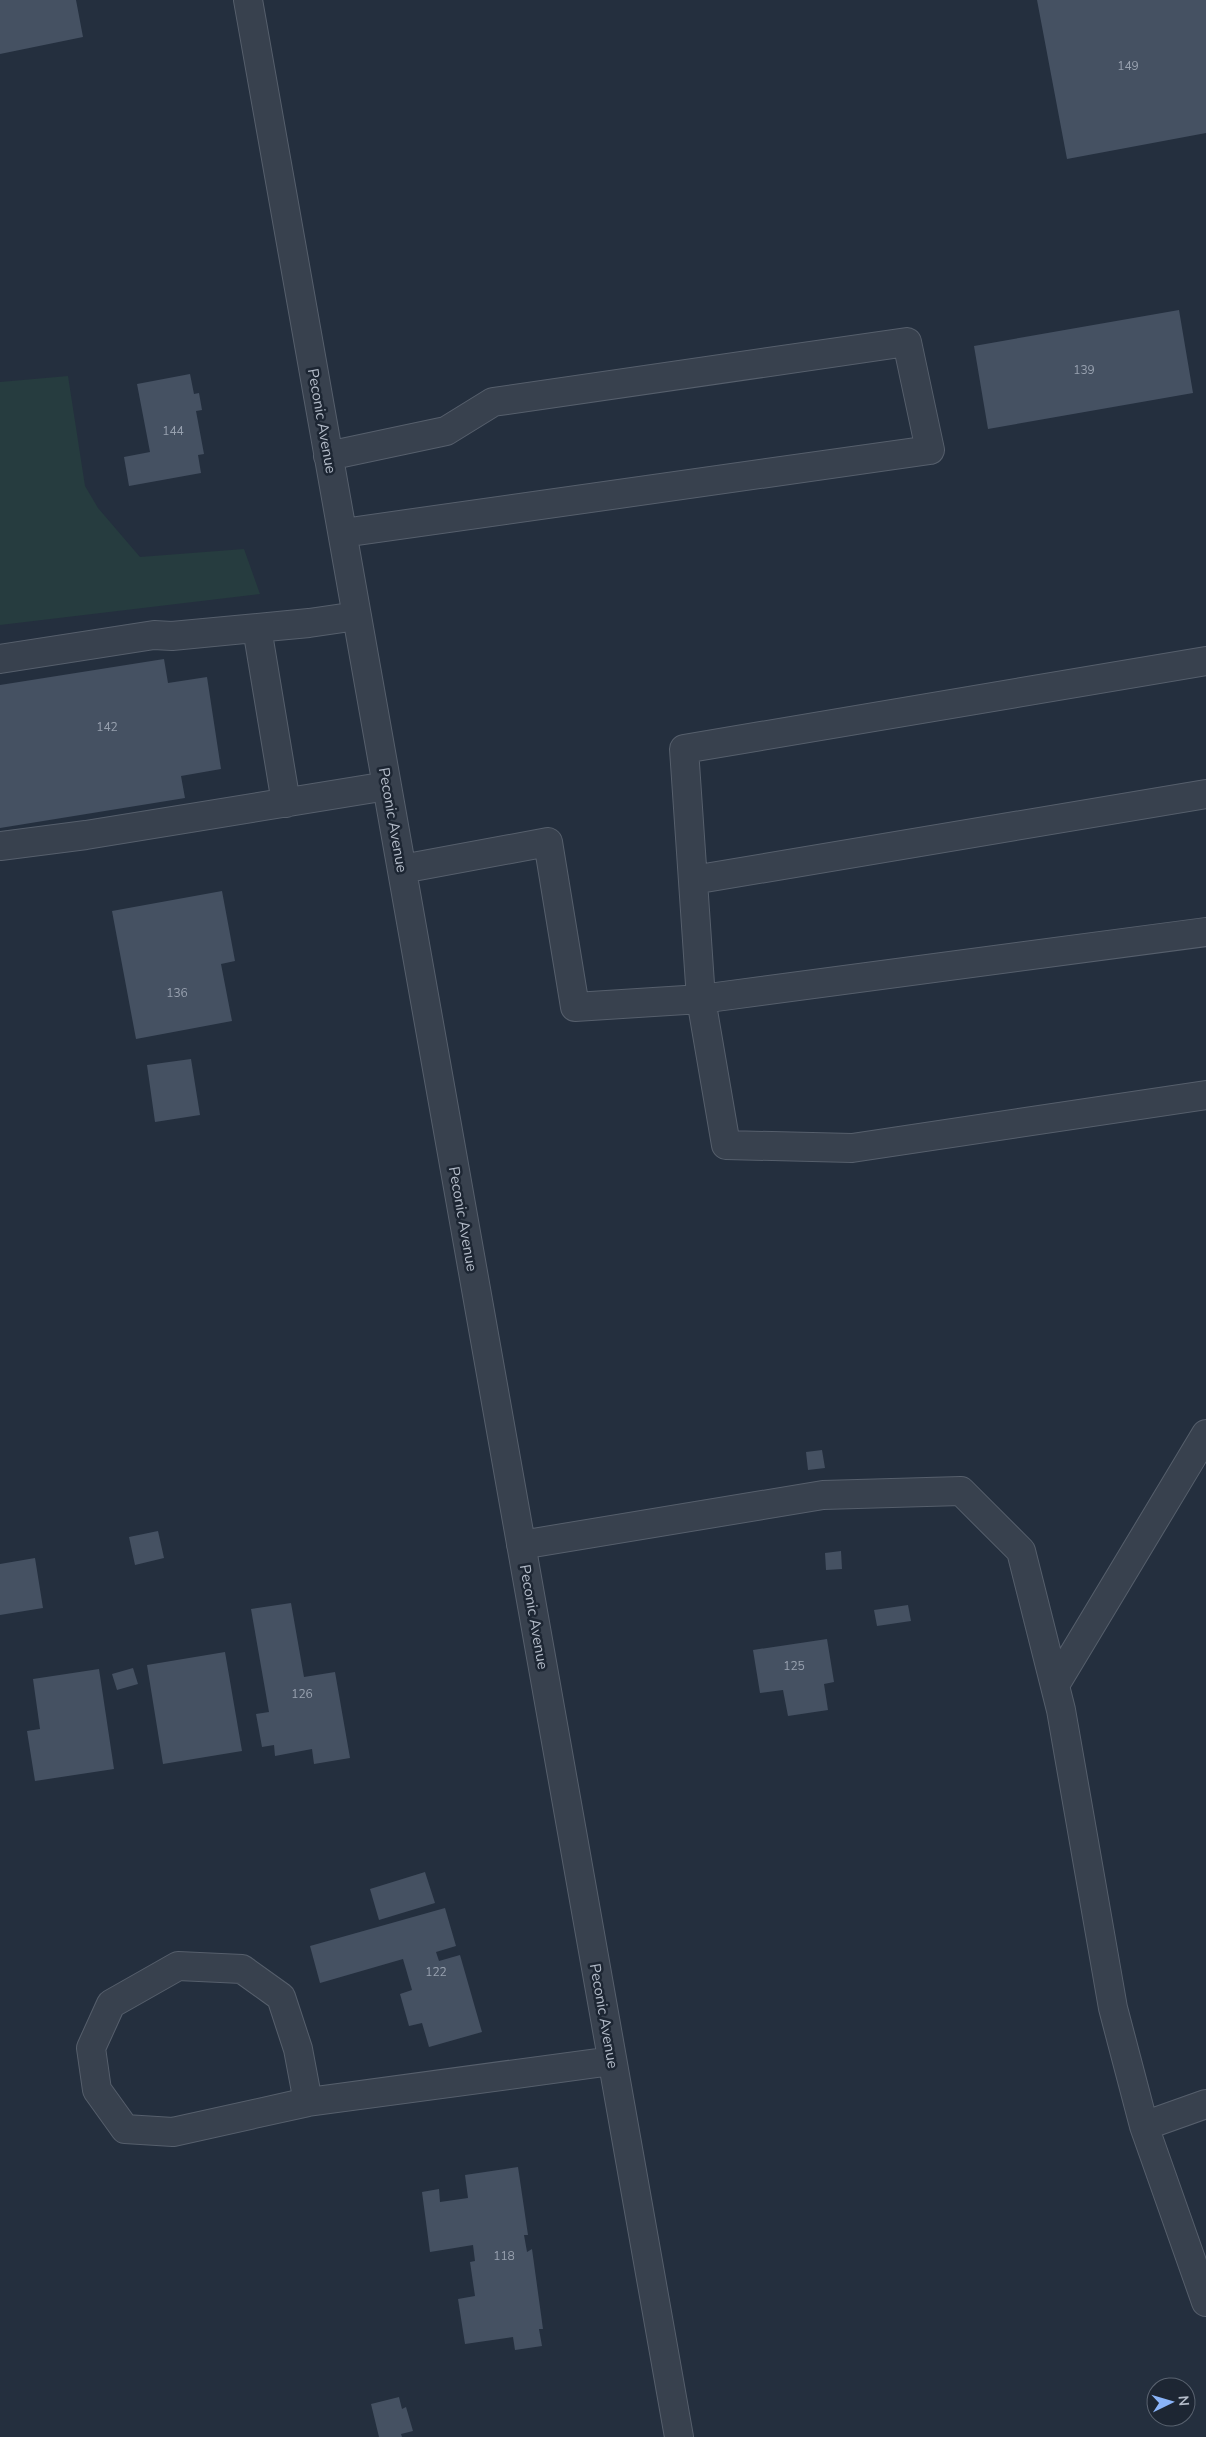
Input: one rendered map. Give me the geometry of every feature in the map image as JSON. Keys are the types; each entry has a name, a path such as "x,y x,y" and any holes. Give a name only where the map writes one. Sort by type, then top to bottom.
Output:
{"street":[{"name":"Peconic Avenue","path":"248,0 679,2437"},
{"path":"328,456 446,432 492,402 907,342 930,450 343,533"},
{"path":"0,658 154,635 172,636 309,624 357,616"},
{"path":"257,628 286,803"},
{"path":"1206,661 684,750 701,999 726,1145 852,1148 1206,1095"},
{"path":"0,846 387,786"},
{"path":"693,880 1206,794"},
{"path":"402,869 548,842 575,1007 701,999 1206,932"},
{"path":"1054,1685 1206,1434"},
{"path":"521,1545 823,1495 961,1491 1020,1551 1061,1710 1112,2008 1144,2126 1206,2302"},
{"path":"308,2102 298,2049 281,1997 242,1969 178,1966 111,2004 91,2048 97,2090 125,2129 173,2132 308,2102 612,2061"},
{"path":"1144,2126 1206,2104"}],"green space":[{"path":"68,376 85,486 98,508 140,557 244,549 260,594 0,625 0,382"}],"building":[{"path":"0,0 76,0 83,37 0,54"},
{"path":"1037,0 1206,0 1206,133 1067,159"},
{"path":"1179,310 1193,393 988,429 974,346"},
{"path":"190,374 194,394 199,393 202,410 196,411 204,454 198,455 201,473 129,486 124,457 150,452 137,384"},
{"path":"164,659 168,683 207,677 221,769 181,776 185,798 0,828 0,685"},
{"path":"222,891 235,961 221,964 232,1021 136,1039 112,911"},
{"path":"191,1059 200,1115 155,1122 147,1065"},
{"path":"822,1450 825,1468 808,1470 806,1452"},
{"path":"158,1531 164,1558 135,1565 129,1537"},
{"path":"841,1551 842,1569 826,1570 825,1553"},
{"path":"35,1558 43,1608 0,1615 0,1564"},
{"path":"291,1603 304,1677 335,1672 350,1758 314,1764 312,1749 275,1756 274,1745 262,1747 256,1714 269,1712 251,1609"},
{"path":"908,1605 911,1621 877,1626 874,1610"},
{"path":"827,1639 834,1682 824,1684 828,1710 788,1716 783,1690 760,1693 753,1650"},
{"path":"225,1652 242,1751 163,1764 147,1665"},
{"path":"133,1668 138,1684 117,1690 112,1674"},
{"path":"99,1669 114,1769 35,1781 27,1731 40,1729 33,1679"},
{"path":"425,1872 435,1903 379,1920 370,1889"},
{"path":"445,1908 456,1946 436,1952 439,1961 460,1955 482,2032 429,2047 422,2023 409,2026 400,1994 412,1990 403,1959 320,1983 310,1946"},
{"path":"518,2167 528,2235 524,2235 527,2252 532,2249 543,2329 539,2329 542,2346 515,2350 513,2337 465,2344 458,2299 475,2296 470,2262 475,2261 473,2245 430,2252 422,2192 439,2189 440,2202 468,2198 465,2175"},
{"path":"399,2397 402,2409 406,2407 413,2431 401,2434 402,2437 379,2437 371,2404"}]}
